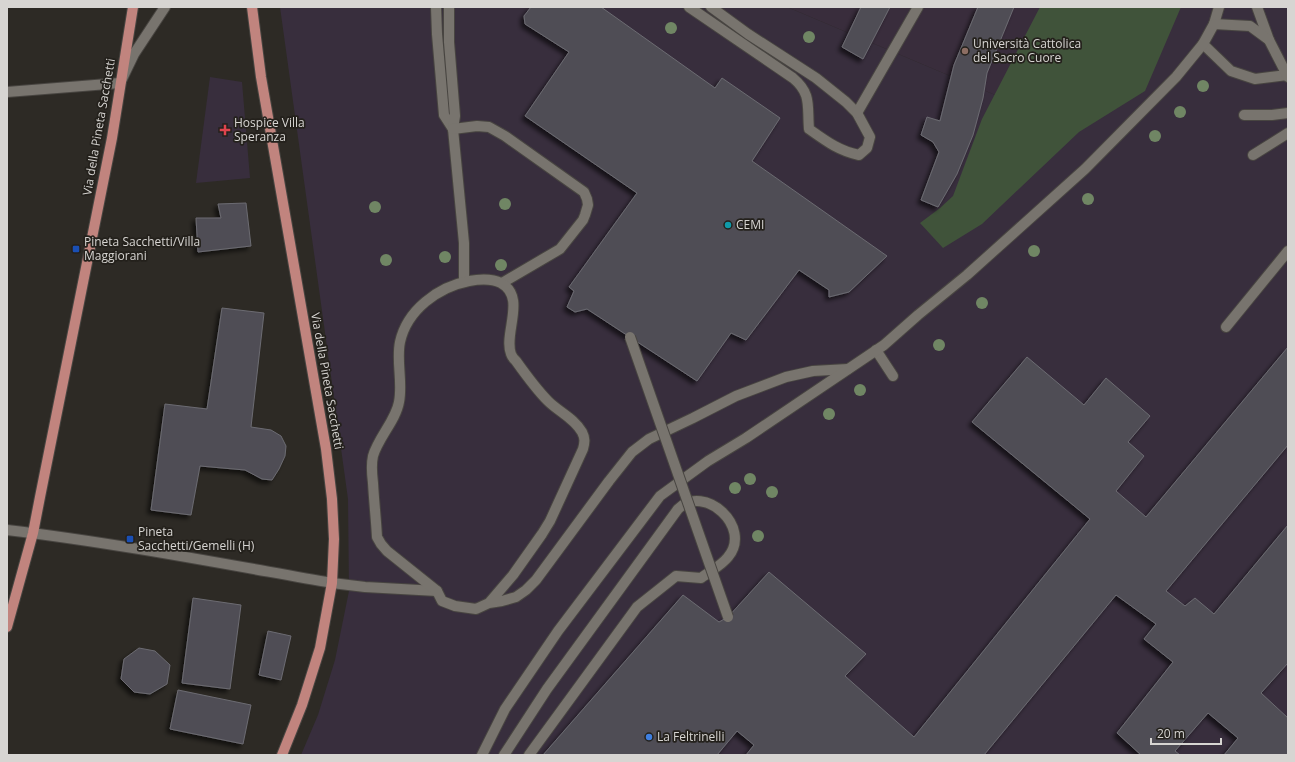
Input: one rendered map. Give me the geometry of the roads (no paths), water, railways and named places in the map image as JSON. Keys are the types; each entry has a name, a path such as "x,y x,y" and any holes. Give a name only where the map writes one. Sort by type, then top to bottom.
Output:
{"main road":[{"name":"Via della Pineta Sacchetti","path":"7,627 33,533 112,138 133,7"},
{"name":"Via della Pineta Sacchetti","path":"252,7 261,77 326,449 332,499 334,539 332,583 320,648 302,705 282,755"}],"street":[{"path":"7,92 120,83 134,54 165,7"},
{"path":"436,7 444,115 453,129"},
{"path":"449,7 449,42 455,116 453,129 464,243 464,282"},
{"path":"689,7 802,86 808,99 809,129 829,143 847,152 859,155 867,148 870,137 857,113 816,78 748,34 711,7"},
{"path":"857,113 918,7"},
{"path":"482,755 505,709 558,631 660,496 708,461 746,438 876,350 967,275 1086,169 1176,77 1203,44 1214,24 1219,7"},
{"path":"1203,44 1231,71 1255,79 1287,76 1269,40 1257,7"},
{"path":"1214,24 1250,26 1269,40"},
{"path":"1244,115 1288,114"},
{"path":"453,129 477,126 489,127 505,136 584,192 588,199 588,208 583,220 560,248 502,283"},
{"path":"1253,155 1288,133"},
{"path":"1226,327 1288,251"},
{"path":"489,603 513,575 550,520 585,443 580,429 572,420 540,393 511,354 509,343 513,313 513,300 510,291 502,283 482,279 464,282 444,289 425,302 415,313 404,330 399,345 399,404 376,449 372,462 377,538 379,542 387,551 436,591 442,601 455,606 476,609 489,603 516,597 526,590 536,580 632,452 649,438 736,396 786,377 813,371 848,369"},
{"path":"630,337 728,617"},
{"path":"876,350 893,376"},
{"path":"504,755 547,689 678,509 685,504 702,501 709,503 723,512 730,521 734,535 733,546 728,558 701,578 676,576 637,607 529,755"},
{"path":"7,530 132,548 332,583 365,587 436,591"}],"place":[{"name":"Università Cattolica del Sacro Cuore","path":"965,51"},
{"name":"Hospice Villa Speranza","path":"225,130"},
{"name":"CEMI","path":"728,225"},
{"name":"Pineta Sacchetti/Villa Maggiorani","path":"76,249"},
{"name":"Pineta Sacchetti/Gemelli (H)","path":"130,539"},
{"name":"La Feltrinelli","path":"649,737"}]}
